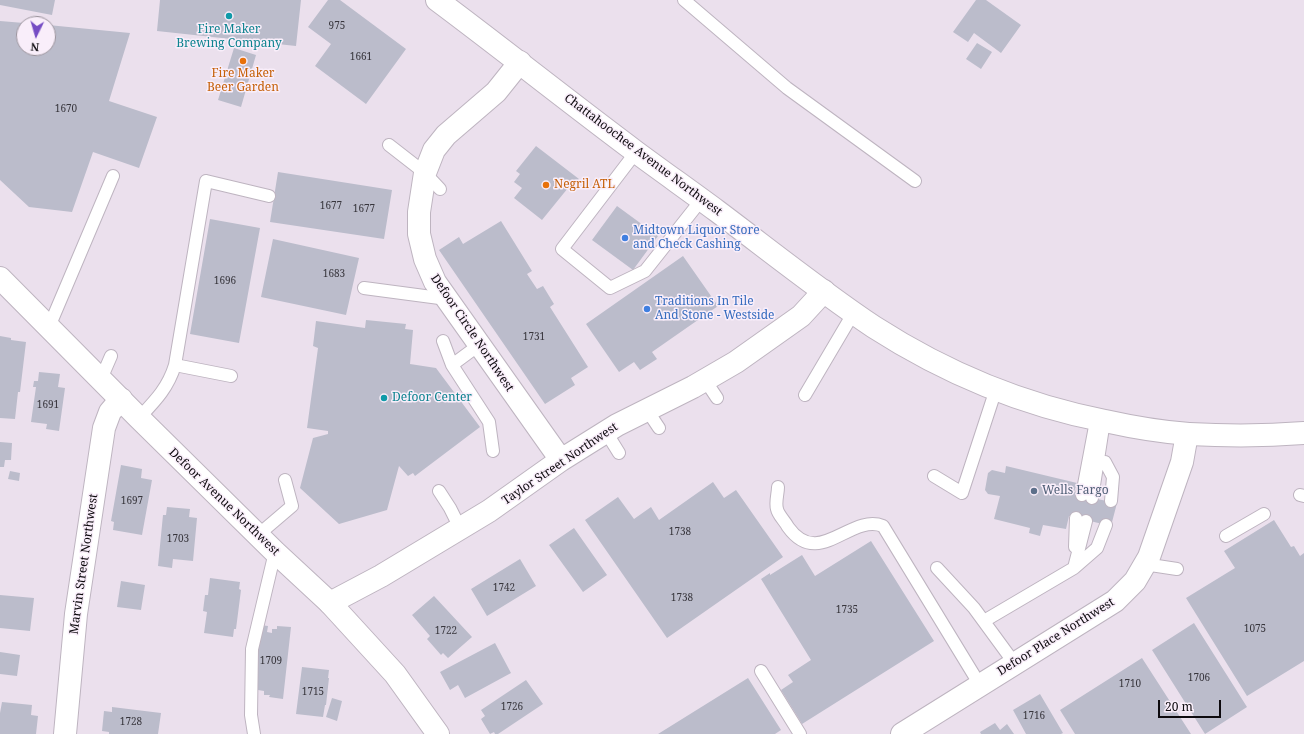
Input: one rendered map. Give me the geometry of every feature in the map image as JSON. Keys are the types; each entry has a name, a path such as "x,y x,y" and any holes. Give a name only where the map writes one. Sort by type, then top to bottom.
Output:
{"street":[{"name":"Chattahoochee Avenue Northwest","path":"437,0 636,152 702,199 824,291 874,326 915,351 996,389 1046,407 1105,421 1187,434 1258,436 1304,433"},
{"name":"Defoor Circle Northwest","path":"520,62 496,92 446,135 434,150 425,173 419,212 419,234 425,259 435,282 561,460"},
{"name":"Defoor Avenue Northwest","path":"0,278 275,552 330,603 395,674 438,734"},
{"name":"Taylor Street Northwest","path":"330,603 375,579 489,511 561,460 606,432 736,362 801,316 824,291"},
{"name":"Marvin Street Northwest","path":"65,734 76,614 104,428 110,412 121,399"},
{"name":"Defoor Place Northwest","path":"902,734 1115,602 1134,581 1149,557 1182,462 1187,434"}],"lane":[{"path":"684,0 787,88 915,181"},
{"path":"389,145 425,173 440,189"},
{"path":"636,152 562,249 610,288 645,271 702,199"},
{"path":"49,327 113,176"},
{"path":"139,418 165,389 172,376 206,181 268,196"},
{"path":"364,288 447,298"},
{"path":"805,395 854,312"},
{"path":"443,341 452,365 489,422 492,451"},
{"path":"452,365 479,345"},
{"path":"101,379 111,356"},
{"path":"175,365 231,376"},
{"path":"705,380 717,398"},
{"path":"934,476 962,493 996,389"},
{"path":"647,410 659,428"},
{"path":"1105,421 1109,440 1106,462 1096,498 1105,421"},
{"path":"606,432 619,453"},
{"path":"258,535 292,506 285,480"},
{"path":"778,487 776,504 777,510 792,532 799,539 808,543 818,544 866,525 877,524 883,526 980,685"},
{"path":"439,491 460,528"},
{"path":"1226,536 1264,514"},
{"path":"984,621 1074,568 1097,548 1090,522 1074,568"},
{"path":"254,734 250,715 252,649 275,552"},
{"path":"1144,564 1177,569"},
{"path":"937,568 974,608 1015,664"},
{"path":"761,672 800,734"}],"building":[{"path":"0,0 55,0 52,15 0,5"},
{"name":"Fire Maker Brewing Company","path":"160,0 301,0 296,46 157,31"},
{"path":"328,0 340,0 406,49 366,104 315,66 331,44 308,27"},
{"path":"976,0 986,0 1021,25 1001,53 974,33 968,42 953,32"},
{"path":"0,21 16,22 16,56 56,56 56,26 130,33 109,101 157,117 139,168 93,152 72,212 29,207 0,180"},
{"path":"977,43 992,52 981,69 966,59"},
{"path":"234,48 256,55 241,107 218,100"},
{"name":"Negril ATL","path":"536,146 579,179 570,190 568,188 542,220 514,198 522,188 514,182 520,174 516,171"},
{"path":"278,172 392,190 384,239 270,222"},
{"name":"Midtown Liquor Store and Check Cashing","path":"617,206 658,236 633,270 592,240"},
{"path":"210,219 260,228 239,343 190,334"},
{"path":"501,221 532,271 527,274 537,289 543,286 554,304 550,307 588,367 571,378 575,385 545,404 439,250 459,237 463,244"},
{"path":"273,239 359,258 346,315 261,297"},
{"path":"683,256 718,306 652,352 657,359 640,370 634,362 619,372 586,324"},
{"name":"Defoor Center","path":"366,320 406,324 405,329 413,330 410,364 436,368 480,427 415,476 413,473 408,476 399,466 387,510 339,524 300,488 313,438 328,434 328,431 307,428 318,348 313,346 316,321 365,328"},
{"path":"0,336 11,338 11,340 26,342 15,419 0,418"},
{"path":"39,372 60,374 58,387 65,388 59,431 46,429 47,424 31,422 36,387 33,387 34,381 38,381"},
{"path":"0,442 12,443 11,460 5,460 4,467 0,467"},
{"path":"121,465 142,469 141,478 152,480 142,535 113,530 114,522 111,521"},
{"path":"1006,466 1077,483 1074,492 1092,498 1117,503 1111,526 1069,516 1066,529 1043,525 1040,536 1029,533 1030,528 994,519 1000,496 988,494 985,490 988,473 992,470 1005,473"},
{"path":"10,471 20,473 19,481 8,479"},
{"path":"713,482 724,498 736,490 783,557 667,638 585,520 618,497 634,519 651,507 659,520"},
{"path":"167,507 190,509 189,517 197,518 193,561 173,559 172,568 158,566 163,515 166,515"},
{"path":"1274,520 1291,547 1294,546 1300,556 1304,553 1304,661 1247,696 1186,598 1235,568 1224,551"},
{"path":"574,528 607,575 583,592 549,545"},
{"path":"871,541 934,641 802,724 781,690 793,682 788,675 811,660 761,579 802,555 815,576"},
{"path":"520,559 536,586 487,616 471,589"},
{"path":"210,578 240,582 239,589 241,590 236,629 234,629 233,637 204,633 207,612 203,611 205,595 208,595"},
{"path":"121,581 145,585 141,610 117,607"},
{"path":"0,595 34,598 30,631 0,628"},
{"path":"434,596 472,637 448,658 443,653 441,655 427,639 430,636 412,615"},
{"path":"1194,623 1247,707 1205,734 1152,650"},
{"path":"260,625 268,626 267,632 272,633 272,629 277,629 277,626 291,627 283,699 269,697 270,695 264,695 264,691 252,689"},
{"path":"495,643 511,673 465,698 458,685 450,690 440,672"},
{"path":"0,652 20,655 17,676 0,674"},
{"path":"1142,658 1191,734 1075,734 1060,710"},
{"path":"302,667 329,670 326,705 323,717 296,714"},
{"path":"748,678 781,730 775,734 658,734"},
{"path":"526,680 543,704 498,734 495,734 494,732 490,734 481,719 485,716 481,710"},
{"path":"1040,694 1063,733 1026,734 1013,710"},
{"path":"332,698 342,701 337,721 326,717"},
{"path":"2,702 32,705 31,715 38,716 36,734 0,734 0,713"},
{"path":"112,707 161,713 158,734 109,734 109,732 102,731 104,711 112,712"},
{"path":"995,723 1000,730 1007,724 1014,734 981,734 980,732"}],"place":[{"name":"Fire Maker Brewing Company","path":"229,16"},
{"name":"Fire Maker Beer Garden","path":"243,61"},
{"name":"Negril ATL","path":"546,185"},
{"name":"Midtown Liquor Store and Check Cashing","path":"625,238"},
{"name":"Traditions In Tile And Stone - Westside","path":"647,309"},
{"name":"Defoor Center","path":"384,398"},
{"name":"Wells Fargo","path":"1034,491"}]}
